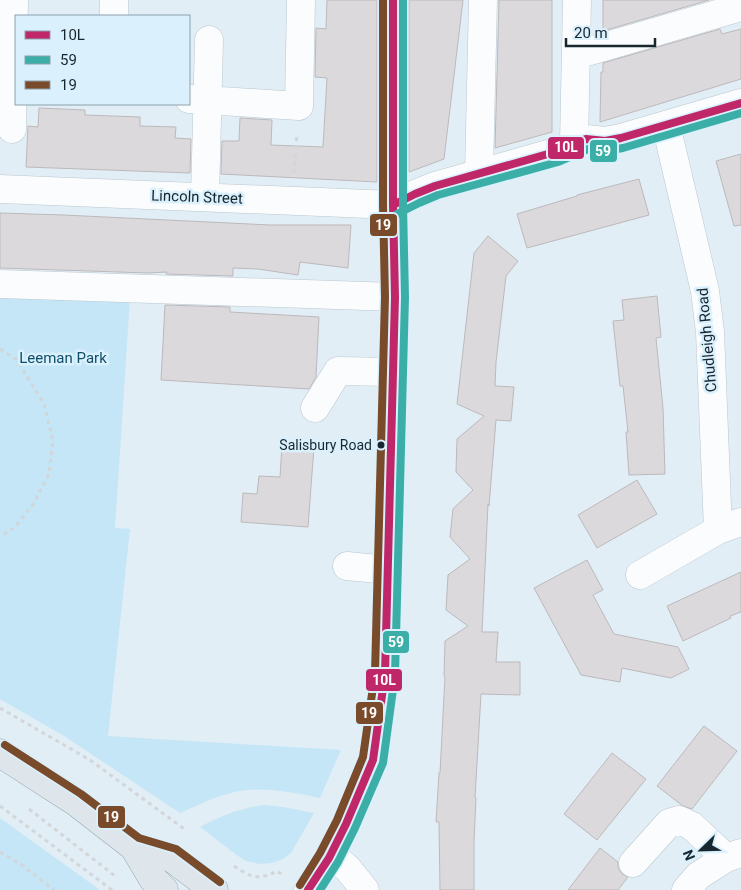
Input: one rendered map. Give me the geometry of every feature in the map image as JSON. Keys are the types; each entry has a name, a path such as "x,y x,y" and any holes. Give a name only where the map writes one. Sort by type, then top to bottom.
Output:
{"main road":[{"path":"0,753 76,802 134,847 153,879 164,890"},
{"path":"134,847 172,858 214,890"}],"street":[{"path":"12,129 14,0"},
{"path":"114,0 114,15"},
{"path":"198,100 299,106 302,0"},
{"path":"308,890 331,854 346,824 372,760 385,674 395,297 393,0"},
{"path":"479,173 483,0"},
{"path":"574,143 577,0"},
{"path":"576,55 741,7"},
{"path":"205,197 198,100 209,40"},
{"path":"393,205 436,186 554,152 586,138 605,141 621,138 741,103"},
{"name":"Chudleigh Road","path":"640,575 729,526 705,291 666,125"},
{"name":"Lincoln Street","path":"0,189 393,205"},
{"path":"0,284 395,297"},
{"path":"314,408 338,371 393,372"},
{"path":"346,566 388,570"},
{"path":"633,863 669,823 680,820 692,826 733,856 698,876 686,890"},
{"path":"331,854 348,869 365,890"}],"path":[{"path":"292,201 299,106"},
{"path":"0,349 17,360 44,404 53,440 49,474 34,503 14,528 0,536"},
{"path":"0,708 90,760 193,836"},
{"path":"22,804 119,878"},
{"path":"0,806 112,890"},
{"path":"0,852 19,863 54,890"},
{"path":"231,864 254,877 262,877 277,871"}],"green space":[{"name":"Leeman Park","path":"0,289 130,298 115,528 130,529 108,736 341,750 320,798 274,790 247,790 221,796 180,813 64,736 0,699"},
{"path":"264,805 314,813 291,853 283,859 272,863 259,864 246,861 200,827 231,813"},
{"path":"0,818 100,890 0,890"}],"building":[{"path":"327,0 377,0 377,182 221,174 222,141 239,141 240,118 272,120 271,145 323,147 327,78 315,77 316,28 326,29"},
{"path":"409,0 463,0 444,159 409,172"},
{"path":"499,0 552,0 552,132 495,148"},
{"path":"603,0 709,0 603,31"},
{"path":"720,29 722,34 741,29 741,79 600,122 601,72 603,72 603,63"},
{"path":"39,108 85,110 85,115 140,117 140,126 176,127 175,138 191,139 190,173 26,167 28,126 38,127"},
{"path":"741,154 741,225 734,226 716,161"},
{"path":"639,179 649,215 527,248 517,214 577,195"},
{"path":"0,213 270,225 351,225 348,268 300,262 298,275 258,269 233,268 233,276 166,274 167,272 0,268"},
{"path":"488,236 518,261 506,276 496,362 495,386 514,387 511,421 496,420 489,506 488,504 482,632 498,632 496,662 520,662 520,695 481,694 475,798 474,890 440,890 439,822 436,822 445,677 445,641 468,626 446,610 448,575 470,559 450,537 453,509 473,490 456,472 457,439 484,416 457,404 474,253"},
{"path":"657,296 661,337 656,338 663,408 665,474 629,475 626,432 628,432 623,386 620,386 613,321 624,320 622,300"},
{"path":"165,305 230,307 230,312 319,317 316,377 309,389 161,380"},
{"path":"282,445 314,447 308,527 241,522 243,493 257,494 259,476 280,477"},
{"path":"637,480 657,514 597,548 578,515"},
{"path":"587,560 603,590 593,595 614,634 678,647 689,669 671,678 622,668 620,682 581,675 534,588"},
{"path":"741,572 741,612 683,641 667,606"},
{"path":"704,726 737,751 692,809 683,806 657,786"},
{"path":"612,753 646,779 597,840 564,814"},
{"path":"600,848 618,862 618,868 622,874 628,877 618,890 568,890"}],"transit line":[{"name":"19","path":"300,885 320,853 337,820 363,757 375,673 385,297 383,0"},
{"name":"10L","path":"308,890 329,858 346,824 373,760 385,674 395,297 393,0"},
{"name":"59","path":"320,890 338,862 355,828 383,763 395,675 405,297 403,0"},
{"name":"10L","path":"393,205 435,186 555,152 586,139 605,141 621,138 741,103"},
{"name":"59","path":"397,214 438,195 558,162 588,149 605,151 623,148 741,113"},
{"name":"19","path":"5,745 81,794 139,838 176,849 220,882"}],"place":[{"name":"Salisbury Road","path":"381,445"}]}
